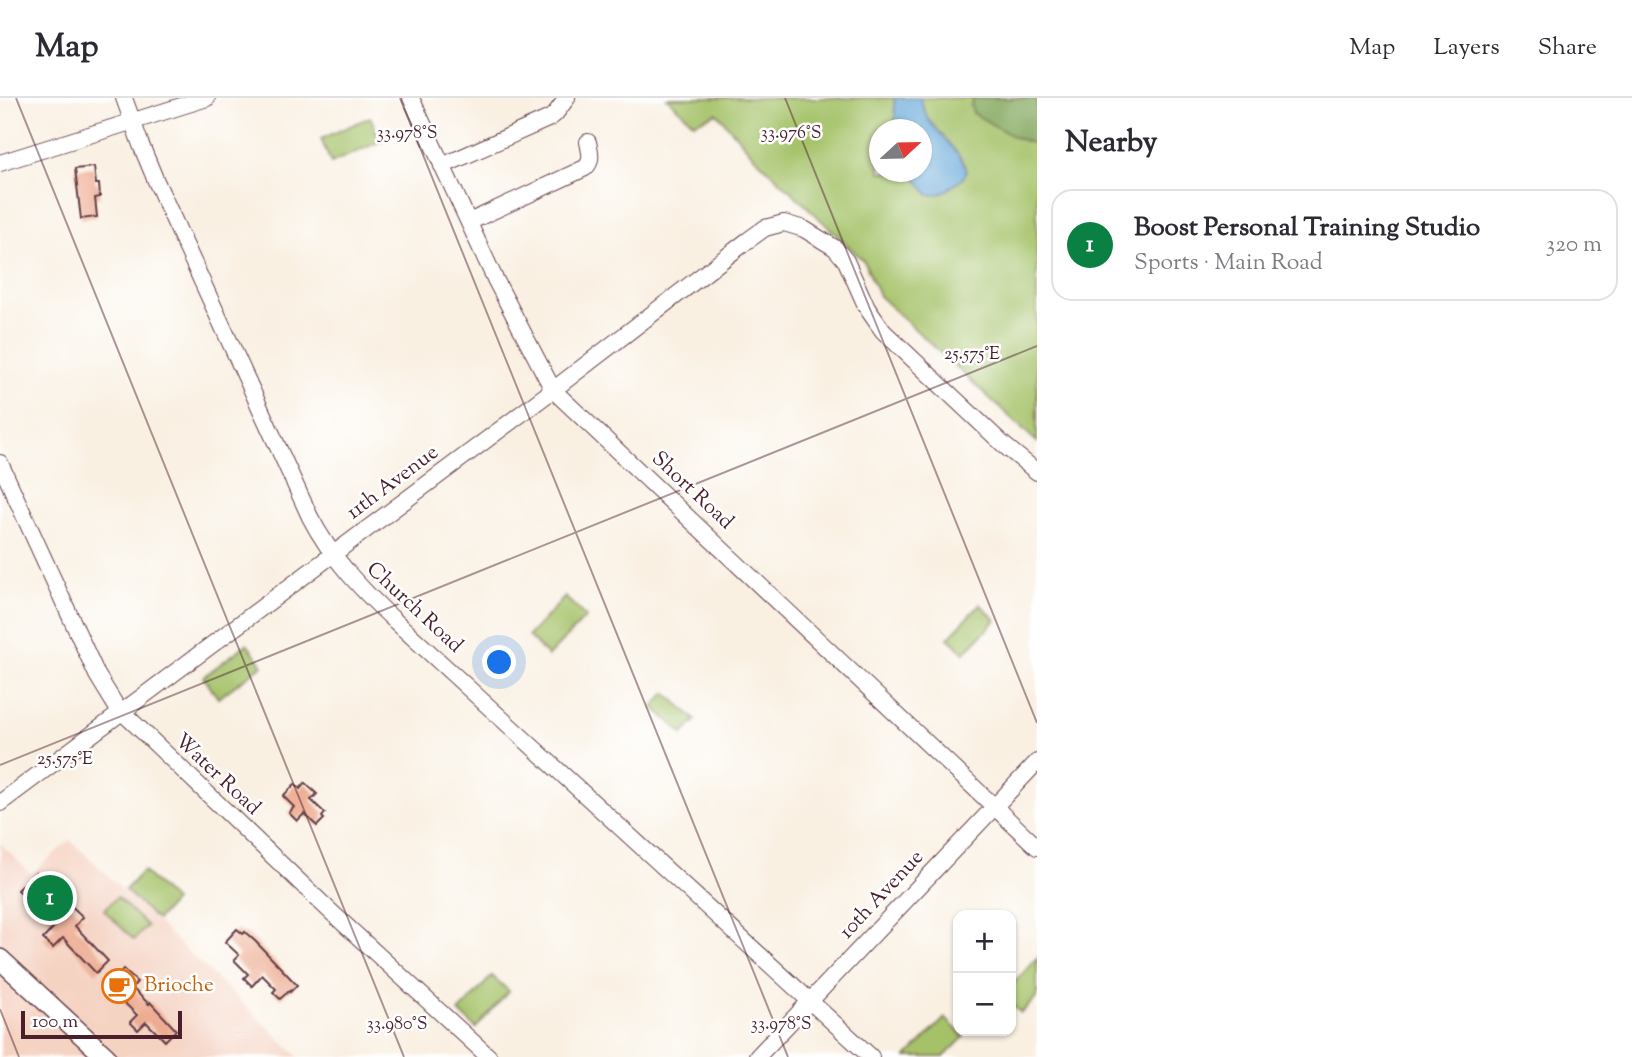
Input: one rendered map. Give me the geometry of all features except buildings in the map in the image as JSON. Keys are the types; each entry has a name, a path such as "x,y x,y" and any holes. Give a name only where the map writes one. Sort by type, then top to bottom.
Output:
{"main road":[{"path":"0,958 106,1057"}],"street":[{"name":"Church Road","path":"124,98 162,192 310,517 332,555 368,596 871,1057"},
{"path":"0,163 207,98"},
{"name":"Short Road","path":"411,98 495,279 553,390 1037,847"},
{"path":"442,166 550,118 567,98"},
{"path":"469,222 585,168 591,156 588,142"},
{"name":"11th Avenue","path":"0,803 553,390 765,228 789,223 835,248 850,270 867,308 879,326 1004,446 1037,472"},
{"name":"Water Road","path":"0,463 111,701 364,943 489,1057"},
{"name":"10th Avenue","path":"757,1057 1037,762"}],"shaded area":[{"path":"70,840 299,1057 0,1057 0,843 31,874"}],"green space":[{"path":"667,98 1037,98 1037,442 879,296 864,261 752,154 717,113 694,123"},
{"path":"973,98 1037,98 1037,145 1014,137 973,113"},
{"path":"370,117 381,141 331,163 321,139"},
{"path":"565,597 586,617 548,656 528,636"},
{"path":"980,604 996,620 964,653 948,638"},
{"path":"247,644 263,665 218,698 203,677"},
{"path":"666,693 696,720 683,734 653,707"},
{"path":"143,871 174,901 157,920 125,890"},
{"path":"117,897 147,926 134,940 104,910"},
{"path":"1037,958 1037,997 1021,1013 1016,1008 1016,981"},
{"path":"492,976 509,991 476,1028 459,1012"},
{"path":"945,1018 953,1026 953,1036 964,1037 944,1057 907,1057"}],"water":[{"path":"894,98 920,98 928,119 895,119"},
{"path":"932,124 963,161 966,173 945,191 929,195 919,182 932,182"}],"place":[{"name":"Boost Personal Training Studio","path":"50,898"},
{"name":"Brioche","path":"119,986"}]}
